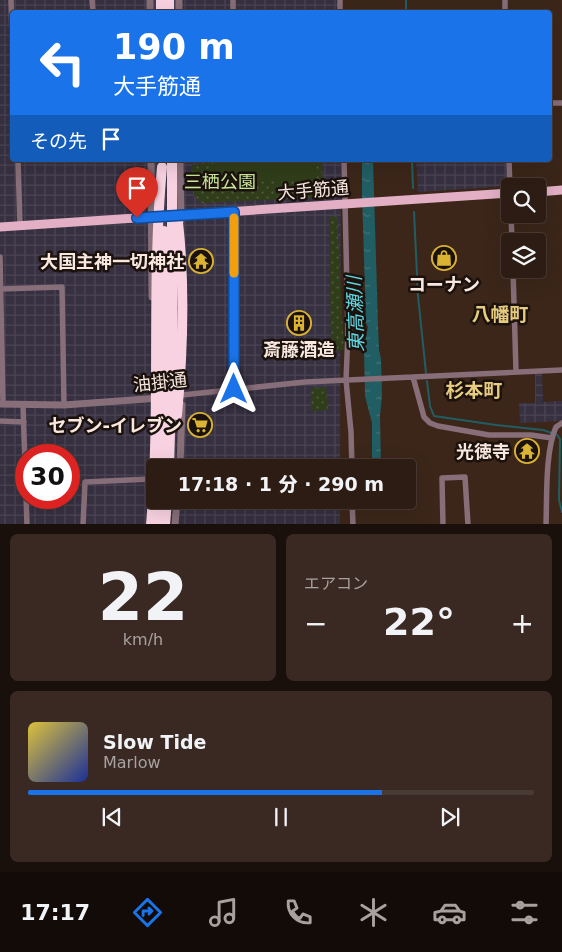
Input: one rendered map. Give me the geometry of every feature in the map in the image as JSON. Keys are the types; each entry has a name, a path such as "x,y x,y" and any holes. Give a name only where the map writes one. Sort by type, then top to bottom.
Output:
{"highway":[{"path":"161,459 165,348 167,163"},
{"path":"167,163 172,360 169,459"},
{"path":"167,163 179,237 182,289 182,343 173,459"},
{"path":"149,524 154,489 157,221 167,163"},
{"path":"157,524 158,509"},
{"path":"166,524 167,509"}],"main road":[{"path":"546,191 562,190"},
{"name":"大手筋通","path":"0,227 501,194"}],"street":[{"path":"18,162 20,225"},
{"path":"151,162 153,398 151,459"},
{"path":"180,162 182,395 180,459"},
{"path":"344,162 348,203 346,380 352,459"},
{"path":"509,162 510,178"},
{"path":"234,212 234,389"},
{"path":"0,257 2,404"},
{"path":"513,278 516,372"},
{"path":"1,289 62,287 64,405"},
{"name":"油掛通","path":"2,404 64,405 346,380 562,370"},
{"path":"413,377 424,417 430,423 489,435 553,435"},
{"path":"24,405 27,524"},
{"path":"0,421 24,422"},
{"path":"546,524 547,487 553,435 556,427 562,424"},
{"path":"442,524 442,478 465,477 468,524"},
{"path":"83,524 85,482 146,479"},
{"path":"149,524 150,509"},
{"path":"175,524 176,509"},
{"path":"352,509 353,524"}],"shaded area":[{"path":"0,0 342,0 342,10 10,10 10,162 341,162 340,459 146,459 146,509 340,509 340,524 0,524"},
{"path":"416,162 507,162 508,178 501,178 501,186 418,192"},
{"path":"535,374 542,374 543,402 562,401 562,421 520,423 519,403 535,403"}],"green space":[{"name":"三栖公園","path":"200,162 322,162 323,197 201,203 193,194 192,165 200,164"},
{"path":"214,162 313,162 314,174 307,180 215,182"},
{"path":"329,216 337,217 344,350 331,351"},
{"path":"326,387 328,410 311,411 311,388"}],"water":[{"path":"362,162 373,162 382,395 380,416 381,459 372,459 372,423 365,396 364,348 368,327 366,323"}],"waterway":[{"path":"406,0 406,10"},
{"path":"412,162 413,188"},
{"path":"414,212 418,296 426,373"},
{"path":"229,226 230,383"},
{"path":"427,381 430,406 434,416 543,430 557,435 560,439 559,500 562,512"}],"slow traffic":[{"path":"234,218 234,273"}],"place":[{"name":"コーナン","path":"444,258"},
{"name":"大国主神一切神社","path":"201,261"},
{"name":"斎藤酒造","path":"299,323"},
{"name":"セブン-イレブン","path":"200,425"},
{"name":"光徳寺","path":"527,451"}],"district":[{"name":"八幡町","path":"500,314"},
{"name":"杉本町","path":"474,390"}],"route":[{"path":"137,218 234,212 234,389"}],"water label":[{"name":"東高瀬川","path":"355,314"}]}
